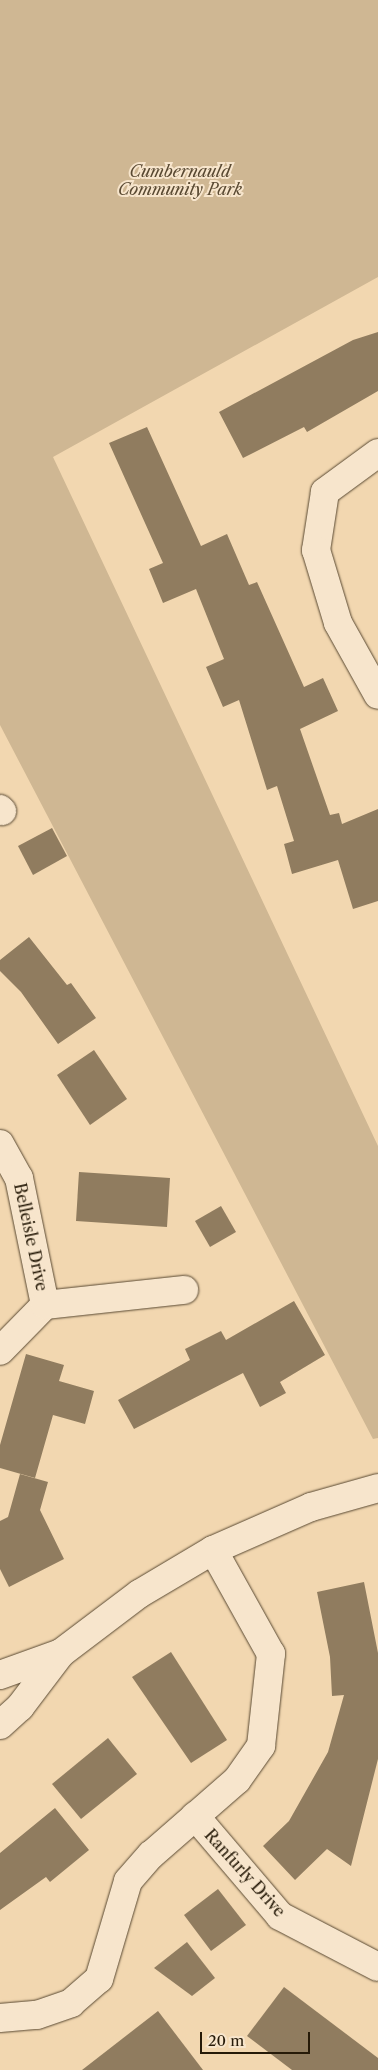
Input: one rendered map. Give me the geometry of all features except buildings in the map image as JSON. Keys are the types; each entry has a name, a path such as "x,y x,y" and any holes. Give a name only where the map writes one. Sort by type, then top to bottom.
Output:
{"street":[{"path":"378,453 325,492 316,550 338,623 378,695"},
{"name":"Belleisle Drive","path":"0,1144 19,1178 45,1305"},
{"name":"Belleisle Drive","path":"0,1351 45,1305 184,1290"},
{"path":"0,1725 20,1707 61,1653 140,1594 213,1550 311,1507 378,1488"},
{"name":"Ranfurly Drive","path":"0,2018 37,2015 72,2003 99,1979 128,1882 195,1816 237,1780 261,1746 271,1654 213,1550"},
{"path":"0,1675 61,1653"},
{"name":"Ranfurly Drive","path":"195,1816 280,1916 378,1967"}],"green space":[{"name":"Cumbernauld Community Park","path":"0,0 378,0 378,277 53,457 378,1146 378,1438 373,1439 0,725"}]}
